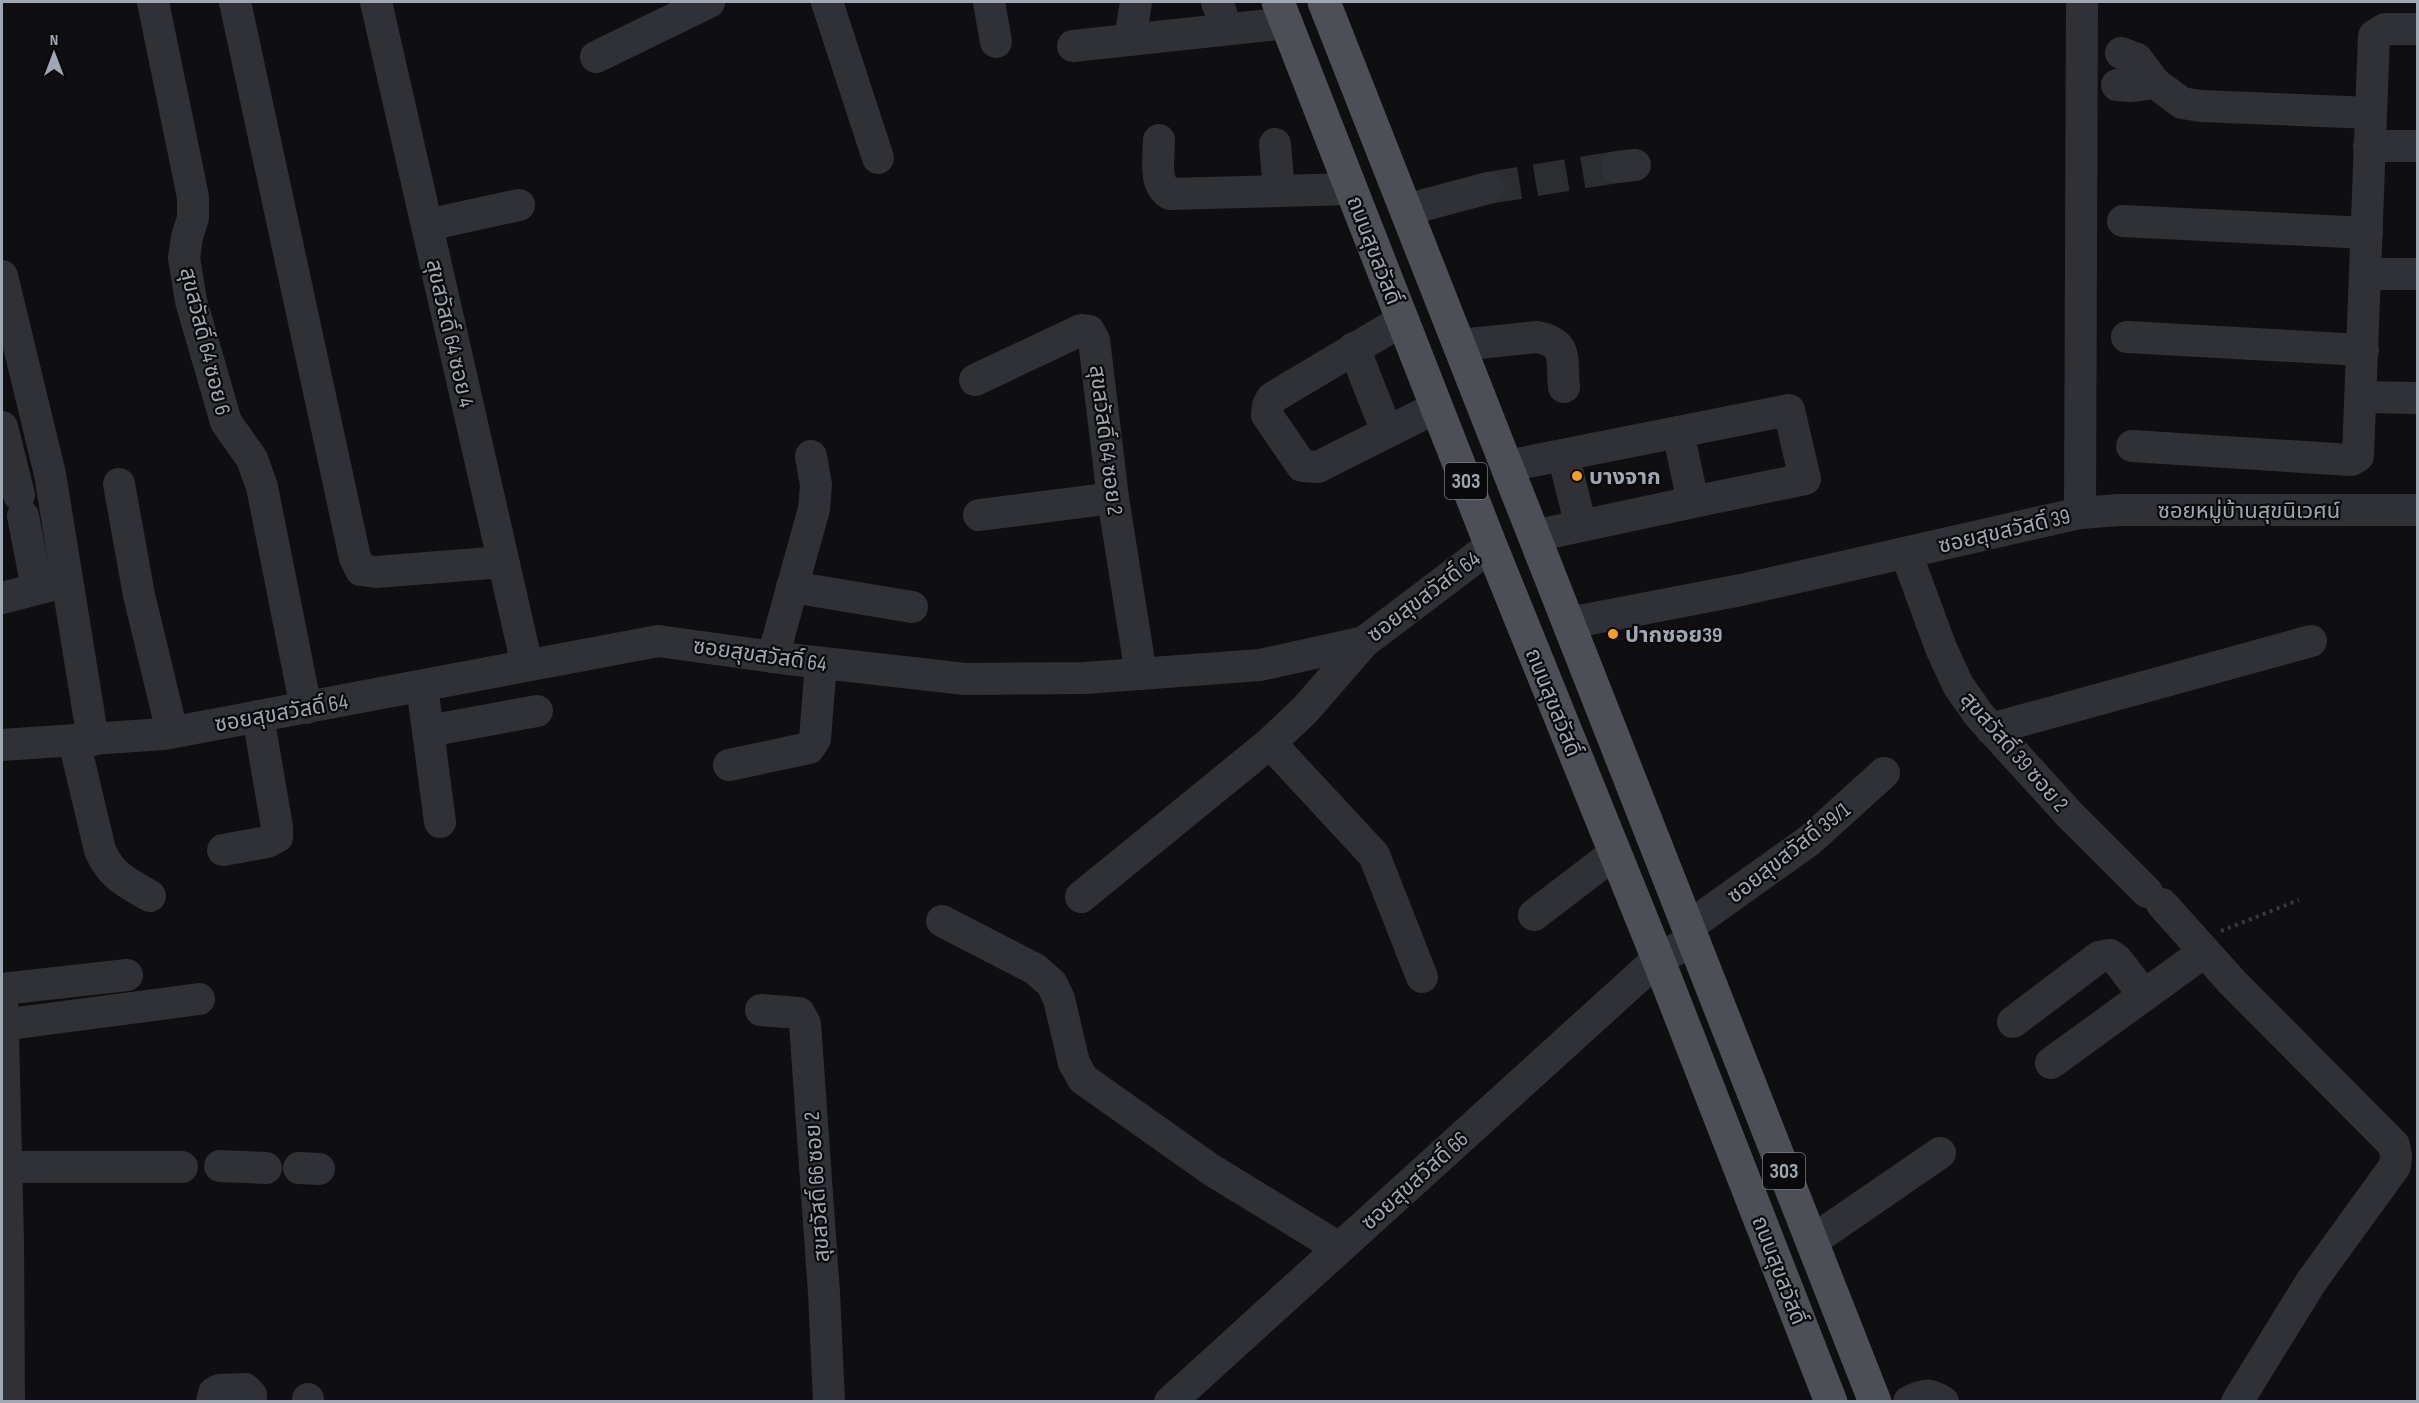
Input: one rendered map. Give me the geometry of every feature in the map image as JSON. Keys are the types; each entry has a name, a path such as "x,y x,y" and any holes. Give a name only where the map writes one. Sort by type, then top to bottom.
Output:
{"main road":[{"name":"ถนนสุขสวัสดิ์","path":"1324,2 1875,1401"},
{"name":"ถนนสุขสวัสดิ์","path":"1282,12 1491,546 1658,959 1831,1401"}],"street":[{"name":"สุขสวัสดิ์ 64 ซอย 6","path":"153,2 193,197 193,218 184,258 191,301 226,422 252,459 262,487 306,708"},
{"path":"235,2 355,558 361,570 376,573 503,562"},
{"name":"สุขสวัสดิ์ 64 ซอย 4","path":"376,2 527,665"},
{"path":"596,57 709,2"},
{"path":"827,2 878,158"},
{"path":"989,2 996,42"},
{"path":"1130,40 1136,2"},
{"name":"ซอยสุขสวัสดิ์ 39","path":"1569,623 1720,594 2080,513 2102,52 2082,2"},
{"path":"1073,46 1130,40 1222,16 1282,12"},
{"path":"2132,446 2351,460 2358,456 2374,36 2385,29 2418,29"},
{"path":"2102,52 2137,59 2155,83 2181,103 2201,106 2370,113"},
{"path":"2101,84 2130,86 2155,83"},
{"path":"1159,140 1159,181 1163,189 1170,194 1352,189"},
{"path":"1275,144 1279,191"},
{"path":"2369,146 2418,146"},
{"path":"1406,210 1488,188"},
{"path":"427,225 519,205"},
{"path":"2123,221 2367,233"},
{"path":"2365,274 2418,274"},
{"path":"2,276 50,474 67,581 83,740 100,850 106,864 116,876 150,896"},
{"path":"1402,320 1272,398 1267,415 1302,466 1308,468 1318,467 1437,407"},
{"name":"สุขสวัสดิ์ 64 ซอย 2","path":"975,380 1081,330 1089,331 1094,340 1113,498 1141,674"},
{"path":"2127,337 2363,350"},
{"path":"1459,345 1537,338 1557,343 1560,349 1564,387"},
{"path":"1354,348 1387,432"},
{"path":"2362,397 2418,398"},
{"path":"1507,466 1789,410 1805,479 1534,536"},
{"path":"2,427 37,588"},
{"path":"1678,432 1693,502"},
{"path":"1563,455 1581,526"},
{"path":"772,657 814,509 816,485 810,456"},
{"path":"119,484 139,595 172,732"},
{"path":"979,515 1113,498"},
{"name":"ซอยหมู่บ้านสุขนิเวศน์","path":"2080,513 2118,510 2418,510"},
{"name":"ซอยสุขสวัสดิ์ 64","path":"2,745 172,732 658,641 772,657 965,679 1085,678 1260,665 1364,642 1491,546"},
{"name":"สุขสวัสดิ์ 39 ซอย 2","path":"1906,553 1941,648 1958,685 1991,729 2069,814 2155,898 2199,947 2394,1145 2395,1166 2311,1282 2237,1401"},
{"path":"2,598 67,581"},
{"path":"792,587 912,607"},
{"path":"1991,729 2311,641"},
{"path":"1081,897 1270,743 1305,710 1364,642"},
{"path":"729,765 809,748 815,739 821,663"},
{"path":"422,686 440,822"},
{"path":"428,731 537,711"},
{"path":"224,850 267,842 277,837 258,717"},
{"path":"1270,743 1374,855 1422,977"},
{"name":"ซอยสุขสวัสดิ์ 39/1","path":"1658,959 1810,840 1884,773"},
{"path":"1534,915 1615,853"},
{"path":"942,921 1035,969 1052,984 1059,999 1074,1063 1083,1079 1210,1169 1339,1248"},
{"path":"2051,1063 2144,995 2199,947"},
{"path":"2013,1022 2099,957 2110,955 2117,960 2144,995"},
{"name":"ซอยสุขสวัสดิ์ 66","path":"1170,1401 1658,959"},
{"path":"2,989 127,975"},
{"path":"2,994 9,1401"},
{"path":"2,1025 199,999"},
{"name":"สุขสวัสดิ์ 66 ซอย 2","path":"761,1010 799,1013 805,1024 824,1293 829,1401"},
{"path":"1812,1241 1940,1153"},
{"path":"220,1166 266,1168"},
{"path":"5,1167 182,1167"},
{"path":"212,1401 214,1393 219,1390 245,1389 251,1395 251,1401"},
{"path":"1909,1401 1924,1394 1932,1394 1943,1401"}],"path":[{"path":"2199,947 2299,900"}],"tunnel":[{"path":"1488,188 1617,167"}],"place":[{"name":"บางจาก","path":"1577,476"},
{"name":"ปากซอย39","path":"1613,634"}]}
